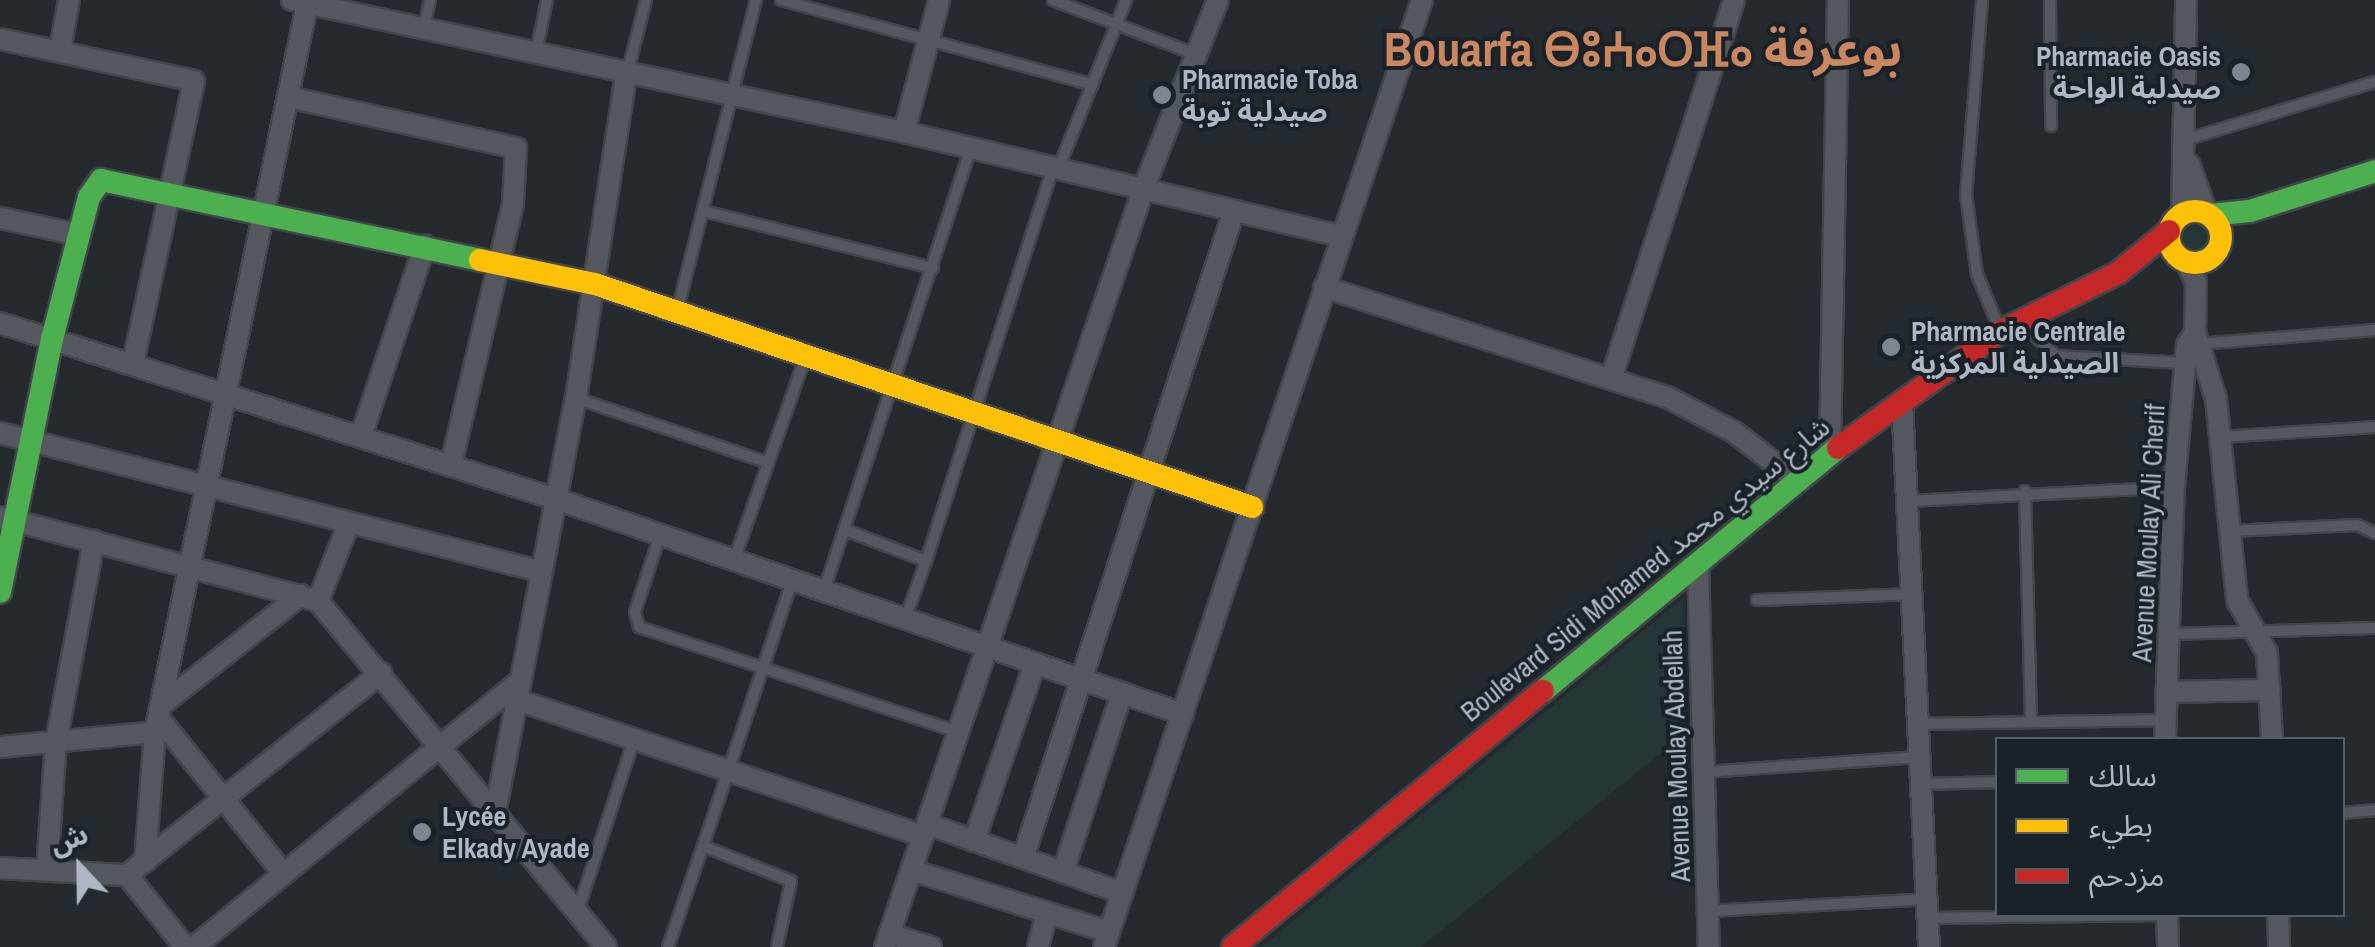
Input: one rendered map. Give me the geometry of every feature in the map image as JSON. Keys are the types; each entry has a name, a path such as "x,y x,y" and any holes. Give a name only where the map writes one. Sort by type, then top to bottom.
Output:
{"street":[{"path":"60,50 70,0"},
{"path":"904,132 939,0"},
{"path":"930,947 887,941 1143,190 1218,0"},
{"path":"911,870 1047,914 1106,940 1422,0"},
{"path":"1611,379 1734,0"},
{"path":"1830,454 1838,0"},
{"path":"2186,0 2187,148 2171,248 2192,266 2193,346 2221,437 2239,611 2266,647 2272,737"},
{"path":"145,862 158,718 265,211 303,1 626,75 1056,166 1342,236"},
{"path":"0,38 194,80 175,194 133,364"},
{"path":"495,813 539,571 576,398 626,75"},
{"path":"288,97 512,145 517,181 450,465"},
{"path":"2187,148 2220,244"},
{"path":"2118,273 2176,222 2250,211 2375,171"},
{"path":"0,592 8,519 79,235 96,182 265,211 595,284 678,309 1147,474 1252,507"},
{"path":"1024,858 1234,211"},
{"path":"2118,273 2192,266 2220,244 2250,211"},
{"path":"0,218 79,235"},
{"path":"360,436 425,245"},
{"name":"Boulevard Sidi Mohamed شارع سيدي محمد","path":"1233,947 1830,454 2010,326 2118,273"},
{"path":"1324,287 1611,379 1712,419 1798,482"},
{"path":"0,323 556,499 1183,714"},
{"name":"Avenue Moulay Ali Cherif","path":"2165,730 2174,487 2193,346"},
{"path":"1902,401 1916,594 1929,947"},
{"path":"0,433 539,571"},
{"path":"8,519 309,598 381,673 606,947"},
{"path":"0,748 56,742 158,718 309,598 348,523"},
{"path":"47,870 56,742 94,541"},
{"name":"Avenue Moulay Abdellah","path":"1698,563 1709,947"},
{"path":"974,840 1035,663"},
{"path":"0,868 127,875 381,673"},
{"path":"519,690 634,740 925,830 974,840 1122,893"},
{"path":"194,947 519,690"},
{"path":"2166,692 2270,690"},
{"path":"1063,872 1122,694"},
{"path":"158,718 284,874"},
{"path":"127,875 185,947"},
{"path":"1038,947 1047,914"},
{"path":"2167,917 2168,947"},
{"path":"2278,917 2279,947"}],"lane":[{"path":"424,28 430,0"},
{"path":"536,54 547,0"},
{"path":"626,75 646,0"},
{"path":"678,309 756,0"},
{"path":"780,0 1093,85"},
{"path":"1053,0 1197,55"},
{"path":"906,618 1056,166 1126,0"},
{"path":"1982,0 1966,195 1977,274 2010,326 2056,356 2375,330"},
{"path":"2050,0 2051,126"},
{"path":"2187,148 2375,82"},
{"path":"824,590 971,147"},
{"path":"704,210 933,268"},
{"path":"734,560 806,355"},
{"path":"576,398 766,462"},
{"path":"2221,437 2375,427"},
{"path":"1910,501 2025,491 2174,487"},
{"path":"2025,491 2031,720"},
{"path":"2230,532 2357,525 2375,532"},
{"path":"846,530 926,561"},
{"path":"660,535 636,612 639,627 762,672 959,732"},
{"path":"668,947 792,581"},
{"path":"1757,600 1916,594"},
{"path":"2170,634 2258,635 2375,628"},
{"path":"1921,724 2031,720 2165,730"},
{"path":"577,912 634,740"},
{"path":"1704,772 1922,757"},
{"path":"1923,784 1995,782"},
{"path":"2345,813 2375,810"},
{"path":"703,846 791,882 776,947"},
{"path":"1708,911 1995,911"}],"shaded area":[{"path":"2195,216 2209,222 2215,236 2209,250 2195,256 2181,250 2175,236 2181,222"},
{"path":"1684,597 1686,733 1421,947 1262,947"}],"traffic: fast":[{"path":"2210,215 2250,211 2375,171"},
{"path":"0,592 52,339 89,197 101,180 480,260"},
{"path":"1543,691 1838,448"}],"traffic: slow":[{"path":"2195,211 2213,219 2221,237 2213,255 2195,263 2177,255 2169,237 2177,219 2195,211"},
{"path":"480,260 595,284 1252,507"}],"traffic: jam":[{"path":"1838,448 2001,331 2118,273 2169,231"},
{"path":"1233,947 1543,691"}],"place":[{"name":"Pharmacie Oasis صيدلية الواحة","path":"2241,72"},
{"name":"Pharmacie Toba صيدلية توبة","path":"1162,95"},
{"name":"Pharmacie Centrale الصيدلية المركزية","path":"1891,347"},
{"name":"Lycée Elkady Ayade","path":"422,832"}],"district":[{"name":"Bouarfa ⴱⵓⵄⴰⵔⴼⴰ بوعرفة","path":"1643,49"}]}
